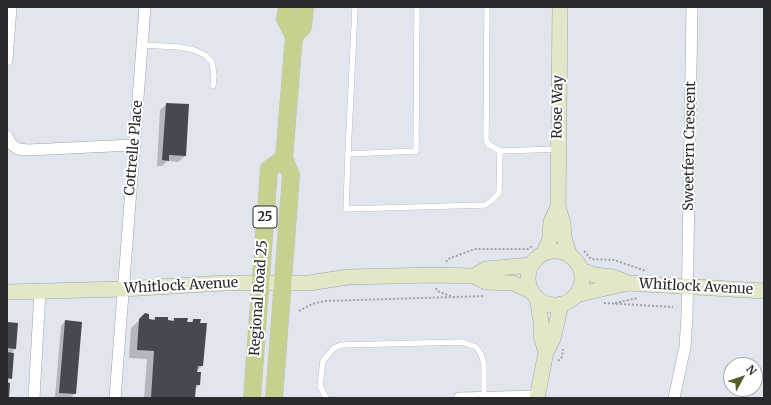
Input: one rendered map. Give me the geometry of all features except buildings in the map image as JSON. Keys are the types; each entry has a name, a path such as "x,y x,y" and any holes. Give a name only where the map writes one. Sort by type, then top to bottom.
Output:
{"main road":[{"path":"287,7 285,19 294,36"},
{"name":"Regional Road 25","path":"274,398 291,175 284,158 294,36 303,27 305,7"},
{"name":"Regional Road 25","path":"252,398 269,170 284,158"}],"street":[{"path":"7,60 11,7"},
{"name":"Cottrelle Place","path":"115,398 133,145 145,7"},
{"name":"Rose Way","path":"560,7 558,207 563,223 564,238 576,252"},
{"name":"Sweetfern Crescent","path":"674,398 685,347 692,7"},
{"path":"7,136 11,144 18,149 28,150 133,145"},
{"name":"Rose Way","path":"540,248 550,239 551,222 558,207"},
{"path":"534,295 548,304 561,304 576,295 582,279 576,252 540,248 536,258 530,265 528,278 542,322 542,336 546,352"},
{"name":"Whitlock Avenue","path":"474,276 486,269 530,265"},
{"name":"Whitlock Avenue","path":"581,270 595,275 613,277 628,283"},
{"name":"Whitlock Avenue","path":"7,292 123,289 224,283 308,283 348,277 434,275 474,276 486,282 513,283 534,295"},
{"name":"Whitlock Avenue","path":"576,295 628,283 764,291"},
{"path":"34,398 40,291"},
{"path":"458,398 537,397 546,352 553,339 561,304"}],"lane":[{"path":"355,7 346,209 485,204 491,201 499,193 500,151"},
{"path":"348,154 416,151 417,7"},
{"path":"487,7 486,139 492,147 500,151 558,149"},
{"path":"142,45 180,47 194,50 205,55 212,62 213,86"},
{"path":"326,398 320,386 323,361 334,348 341,345 462,342 476,347 481,354 484,364 484,397"}],"path":[{"path":"434,275 448,259 475,249 540,248"},
{"path":"576,252 591,259 614,260"},
{"path":"299,311 312,304 325,301 492,296"},
{"path":"598,302 673,307"},
{"path":"562,357 564,342"}]}
